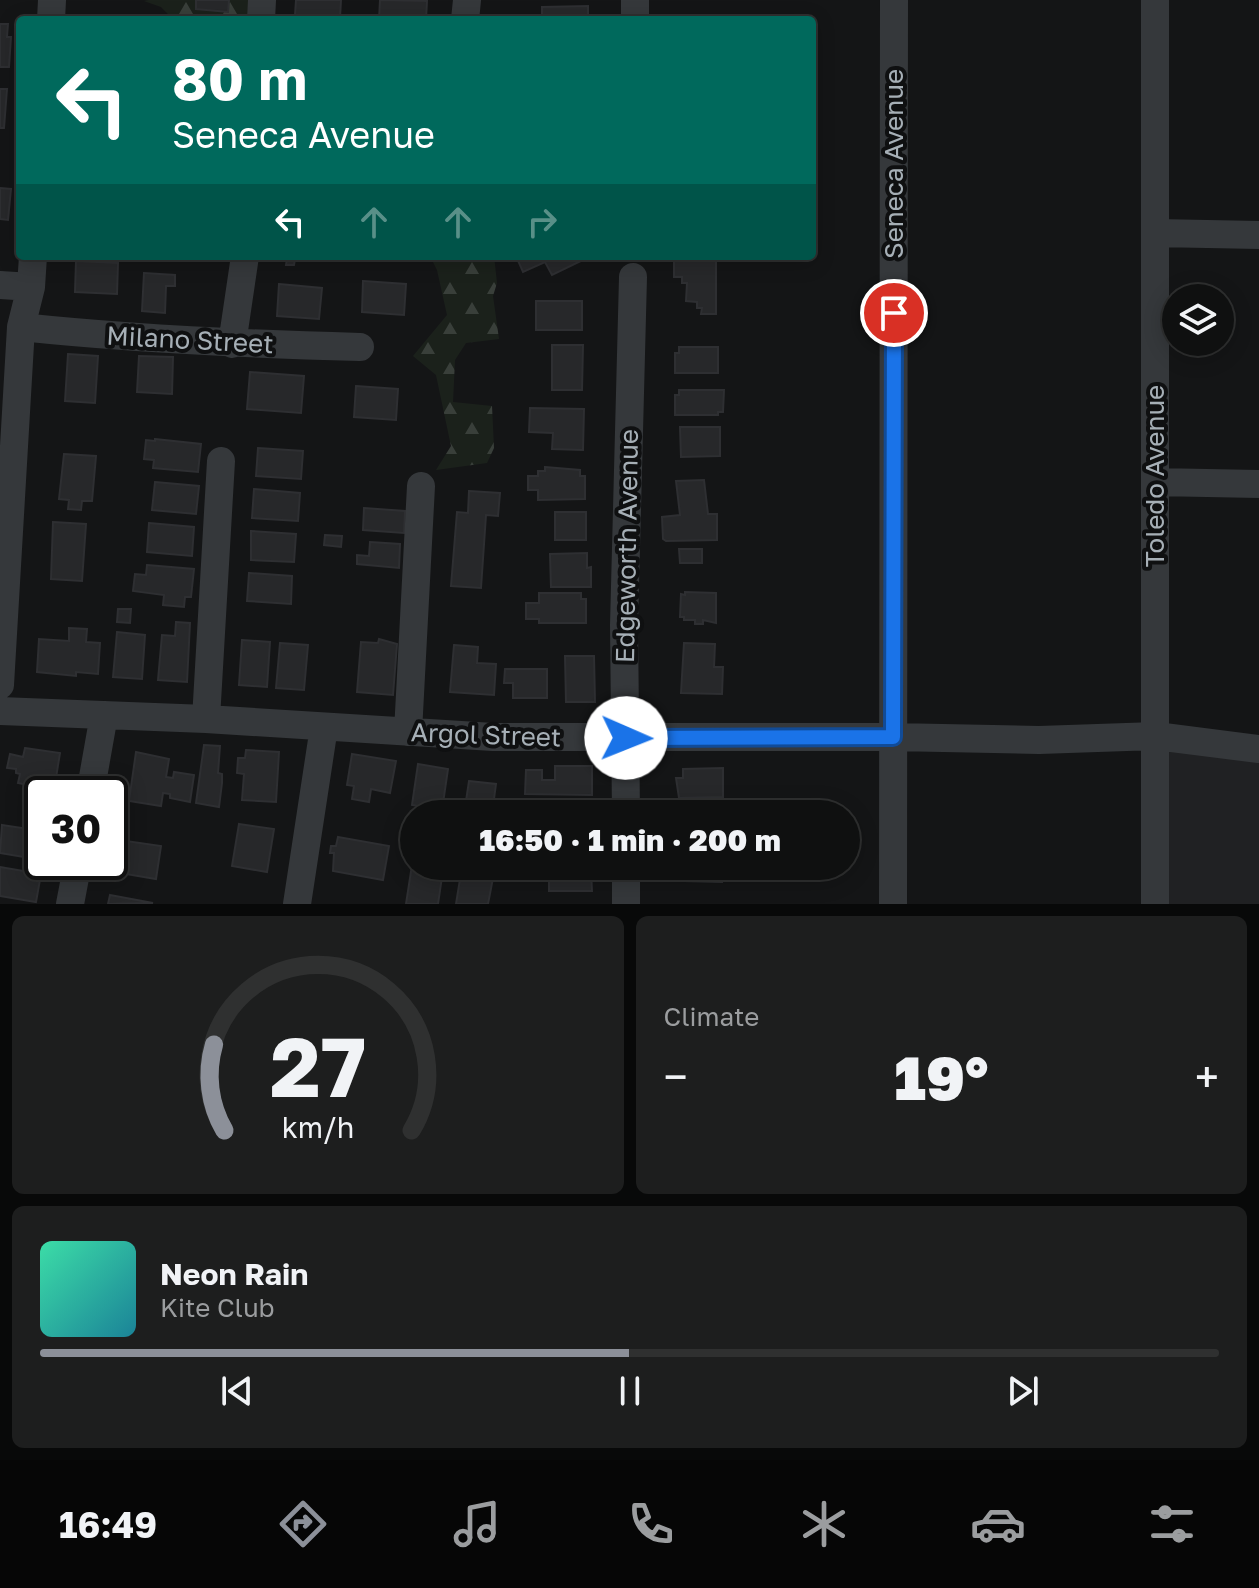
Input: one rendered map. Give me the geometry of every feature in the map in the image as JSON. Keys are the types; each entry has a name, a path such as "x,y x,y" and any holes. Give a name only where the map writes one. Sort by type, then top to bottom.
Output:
{"street":[{"name":"Seneca Avenue","path":"893,904 894,0"},
{"name":"Toledo Avenue","path":"1155,0 1155,904"},
{"path":"1156,233 1259,235"},
{"path":"0,685 5,494 21,327 31,287 33,260"},
{"path":"232,344 244,260"},
{"name":"Edgeworth Avenue","path":"626,800 624,625 633,277"},
{"path":"0,285 31,287"},
{"name":"Milano Street","path":"21,327 232,344 360,347"},
{"path":"206,719 221,461"},
{"path":"1155,482 1259,484"},
{"path":"408,732 421,486"},
{"name":"Argol Street","path":"0,711 206,719 493,737 1039,740 1156,736 1259,749"},
{"path":"93,776 104,715"},
{"path":"297,904 324,727"},
{"path":"70,904 75,880"},
{"path":"626,880 626,904"}],"shaded area":[{"path":"1259,749 1259,904 1153,904 1156,750"}],"green space":[{"path":"261,0 259,16 170,16 161,7 144,1"},
{"path":"432,260 494,260 497,283 493,296 499,339 466,343 455,360 453,402 492,406 494,448 487,463 436,470 451,446 436,375 413,356 447,315"}],"building":[{"path":"196,0 229,0 228,12 196,9"},
{"path":"296,0 341,0 340,16 295,15"},
{"path":"380,0 427,1 426,16 379,16"},
{"path":"588,6 588,16 542,16 542,7"},
{"path":"0,24 8,24 7,37 11,37 9,67 0,67"},
{"path":"0,89 7,89 4,128 0,128"},
{"path":"0,188 11,189 8,220 0,219"},
{"path":"518,260 583,260 552,275 545,262 523,272"},
{"path":"674,260 716,260 716,314 701,314 702,308 697,308 697,302 686,301 687,283 682,283 682,277 674,277"},
{"path":"76,261 118,263 117,294 75,292"},
{"path":"144,273 175,275 175,286 166,286 165,313 142,311"},
{"path":"363,281 406,284 404,315 362,312"},
{"path":"279,284 322,288 319,319 277,316"},
{"path":"536,301 582,301 582,330 536,330"},
{"path":"552,345 583,345 582,390 552,390"},
{"path":"679,347 718,347 718,373 675,373 675,353 679,353"},
{"path":"68,354 98,356 95,403 65,401"},
{"path":"139,356 173,357 172,394 137,392"},
{"path":"250,372 304,376 301,413 247,409"},
{"path":"356,386 398,389 396,420 354,417"},
{"path":"679,390 724,390 723,412 718,412 718,415 675,415 675,395 679,395"},
{"path":"530,408 584,409 583,450 552,449 553,433 529,432"},
{"path":"680,427 720,427 720,456 681,457"},
{"path":"146,440 201,444 198,472 153,468 154,460 144,459"},
{"path":"258,448 303,451 301,479 256,476"},
{"path":"64,454 96,456 92,501 82,501 81,510 68,509 69,500 59,499"},
{"path":"545,467 580,470 580,476 585,476 585,499 538,500 538,490 528,490 528,476 538,476 538,471 545,471"},
{"path":"704,480 708,514 717,514 717,540 666,541 663,539 662,517 680,515 676,481"},
{"path":"155,482 199,486 196,514 152,510"},
{"path":"254,489 300,493 298,521 252,518"},
{"path":"469,491 500,493 498,516 486,515 481,588 451,586 457,512 468,513"},
{"path":"364,508 405,511 404,533 363,530"},
{"path":"555,512 586,512 586,540 555,540"},
{"path":"53,522 86,524 82,581 51,579"},
{"path":"149,523 194,527 192,556 147,552"},
{"path":"251,531 296,534 294,562 251,560"},
{"path":"325,535 342,536 341,547 324,545"},
{"path":"370,542 400,544 399,568 357,564 357,555 369,556"},
{"path":"679,549 702,549 702,563 680,563"},
{"path":"587,553 591,587 551,587 550,554"},
{"path":"147,565 194,569 191,597 185,597 184,607 163,605 164,595 133,591 135,574 146,575"},
{"path":"249,573 292,576 291,604 247,601"},
{"path":"685,592 716,593 716,623 703,620 703,624 695,624 695,620 680,617 681,594 685,595"},
{"path":"539,593 581,593 581,599 586,599 586,623 539,623 539,619 526,619 526,603 539,603"},
{"path":"118,609 131,609 130,623 117,622"},
{"path":"176,622 190,623 187,682 158,680 162,635 175,636"},
{"path":"69,628 87,629 86,642 100,643 98,674 76,672 76,676 37,672 39,639 69,641"},
{"path":"117,632 145,635 142,679 113,677"},
{"path":"379,639 397,644 393,695 357,692 361,642 378,643"},
{"path":"242,640 270,642 267,687 239,685"},
{"path":"280,643 308,645 304,690 276,688"},
{"path":"684,643 715,644 714,667 723,667 722,694 681,693"},
{"path":"454,645 478,647 477,663 496,664 494,695 450,692"},
{"path":"565,656 594,656 595,702 566,702"},
{"path":"505,669 547,669 547,698 513,698 513,683 504,683"},
{"path":"204,745 220,746 218,773 222,774 222,783 219,807 196,803"},
{"path":"25,748 60,753 56,776 24,776 24,784 18,783 20,774 16,773 16,769 7,768 10,754 23,757"},
{"path":"246,750 279,752 276,802 242,800 244,774 237,773 238,758 245,758"},
{"path":"136,752 169,759 166,777 173,778 174,772 194,775 190,802 170,798 170,794 163,793 161,806 129,801"},
{"path":"352,754 396,761 390,793 371,789 369,802 352,799 354,786 347,785"},
{"path":"418,764 448,769 443,800 413,800"},
{"path":"555,766 592,766 592,795 525,794 526,770 542,770 542,780 555,780"},
{"path":"723,768 723,797 679,798 676,778 683,778 683,769"},
{"path":"469,781 496,784 494,800 466,800"},
{"path":"239,824 274,829 267,872 232,866"},
{"path":"2,825 24,828 24,857 0,853"},
{"path":"338,837 389,846 383,880 333,871 334,853 330,853 331,846 336,846"},
{"path":"128,841 161,846 156,879 128,874"},
{"path":"0,867 24,871 24,880 40,880 36,902 0,896"},
{"path":"410,880 442,880 438,904 406,904"},
{"path":"460,880 493,880 488,904 456,904"},
{"path":"549,880 591,880 592,891 549,891"},
{"path":"722,880 722,882 684,881"},
{"path":"110,895 153,903 108,904"}],"route":[{"path":"626,738 893,737 894,313"}]}
